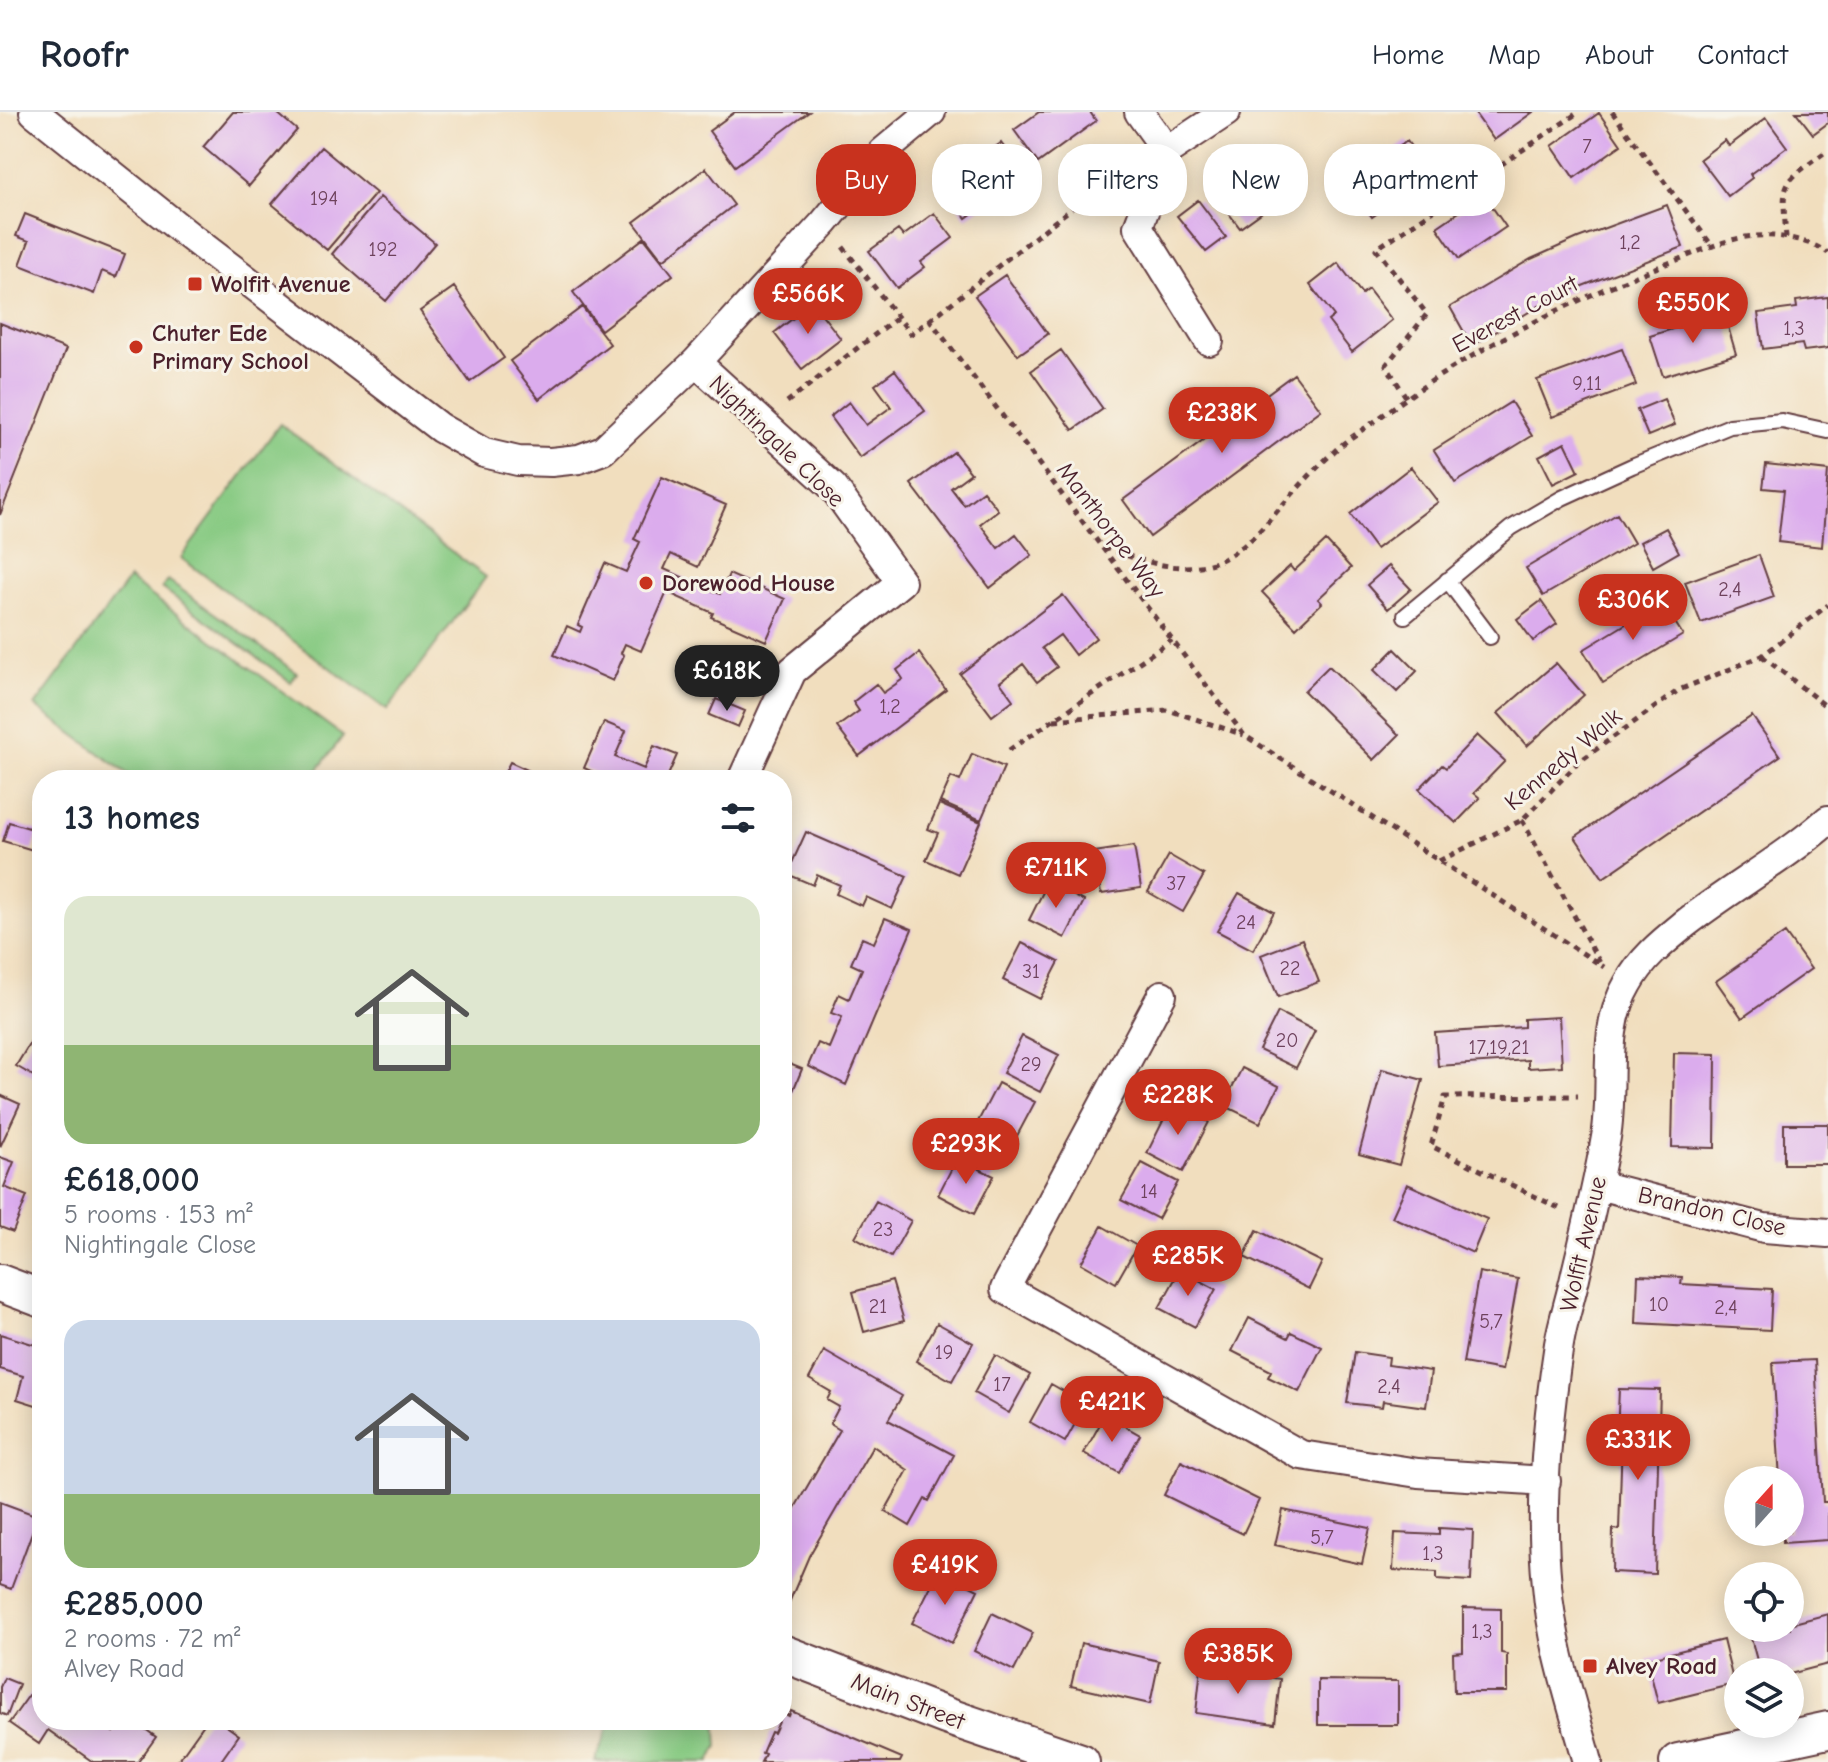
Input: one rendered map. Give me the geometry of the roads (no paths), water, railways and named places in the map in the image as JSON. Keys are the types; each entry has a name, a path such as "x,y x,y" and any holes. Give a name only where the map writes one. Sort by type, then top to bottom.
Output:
{"street":[{"path":"34,112 188,235 440,428 484,453 518,461 551,462 579,459 603,450 696,362 824,223 883,152 931,112"},
{"path":"1139,112 1162,144"},
{"path":"1178,144 1226,112"},
{"path":"1142,216 1138,227 1209,341"},
{"name":"Nightingale Close","path":"696,362 833,487 901,582 792,671 747,770"},
{"name":"Wolfit Avenue","path":"1588,1762 1564,1676 1547,1587 1544,1538 1546,1481 1560,1341 1598,1185 1611,1096 1610,1043 1615,1009 1628,982 1654,949 1725,893 1828,820"},
{"path":"1162,995 1005,1289 1301,1455 1418,1473 1546,1481"},
{"name":"Brandon Close","path":"1598,1185 1764,1228 1828,1233"},
{"path":"0,1283 32,1290"},
{"name":"Main Street","path":"792,1657 946,1716 1081,1762"},
{"path":"1678,1762 1828,1730"}],"lane":[{"path":"1405,616 1511,528 1562,498 1685,443 1730,426 1782,421 1828,431"},
{"path":"1447,580 1490,637"}],"place":[{"name":"Wolfit Avenue","path":"195,284"},
{"name":"Chuter Ede Primary School","path":"136,347"},
{"name":"Dorewood House","path":"646,583"},
{"name":"Alvey Road","path":"1590,1666"}]}
